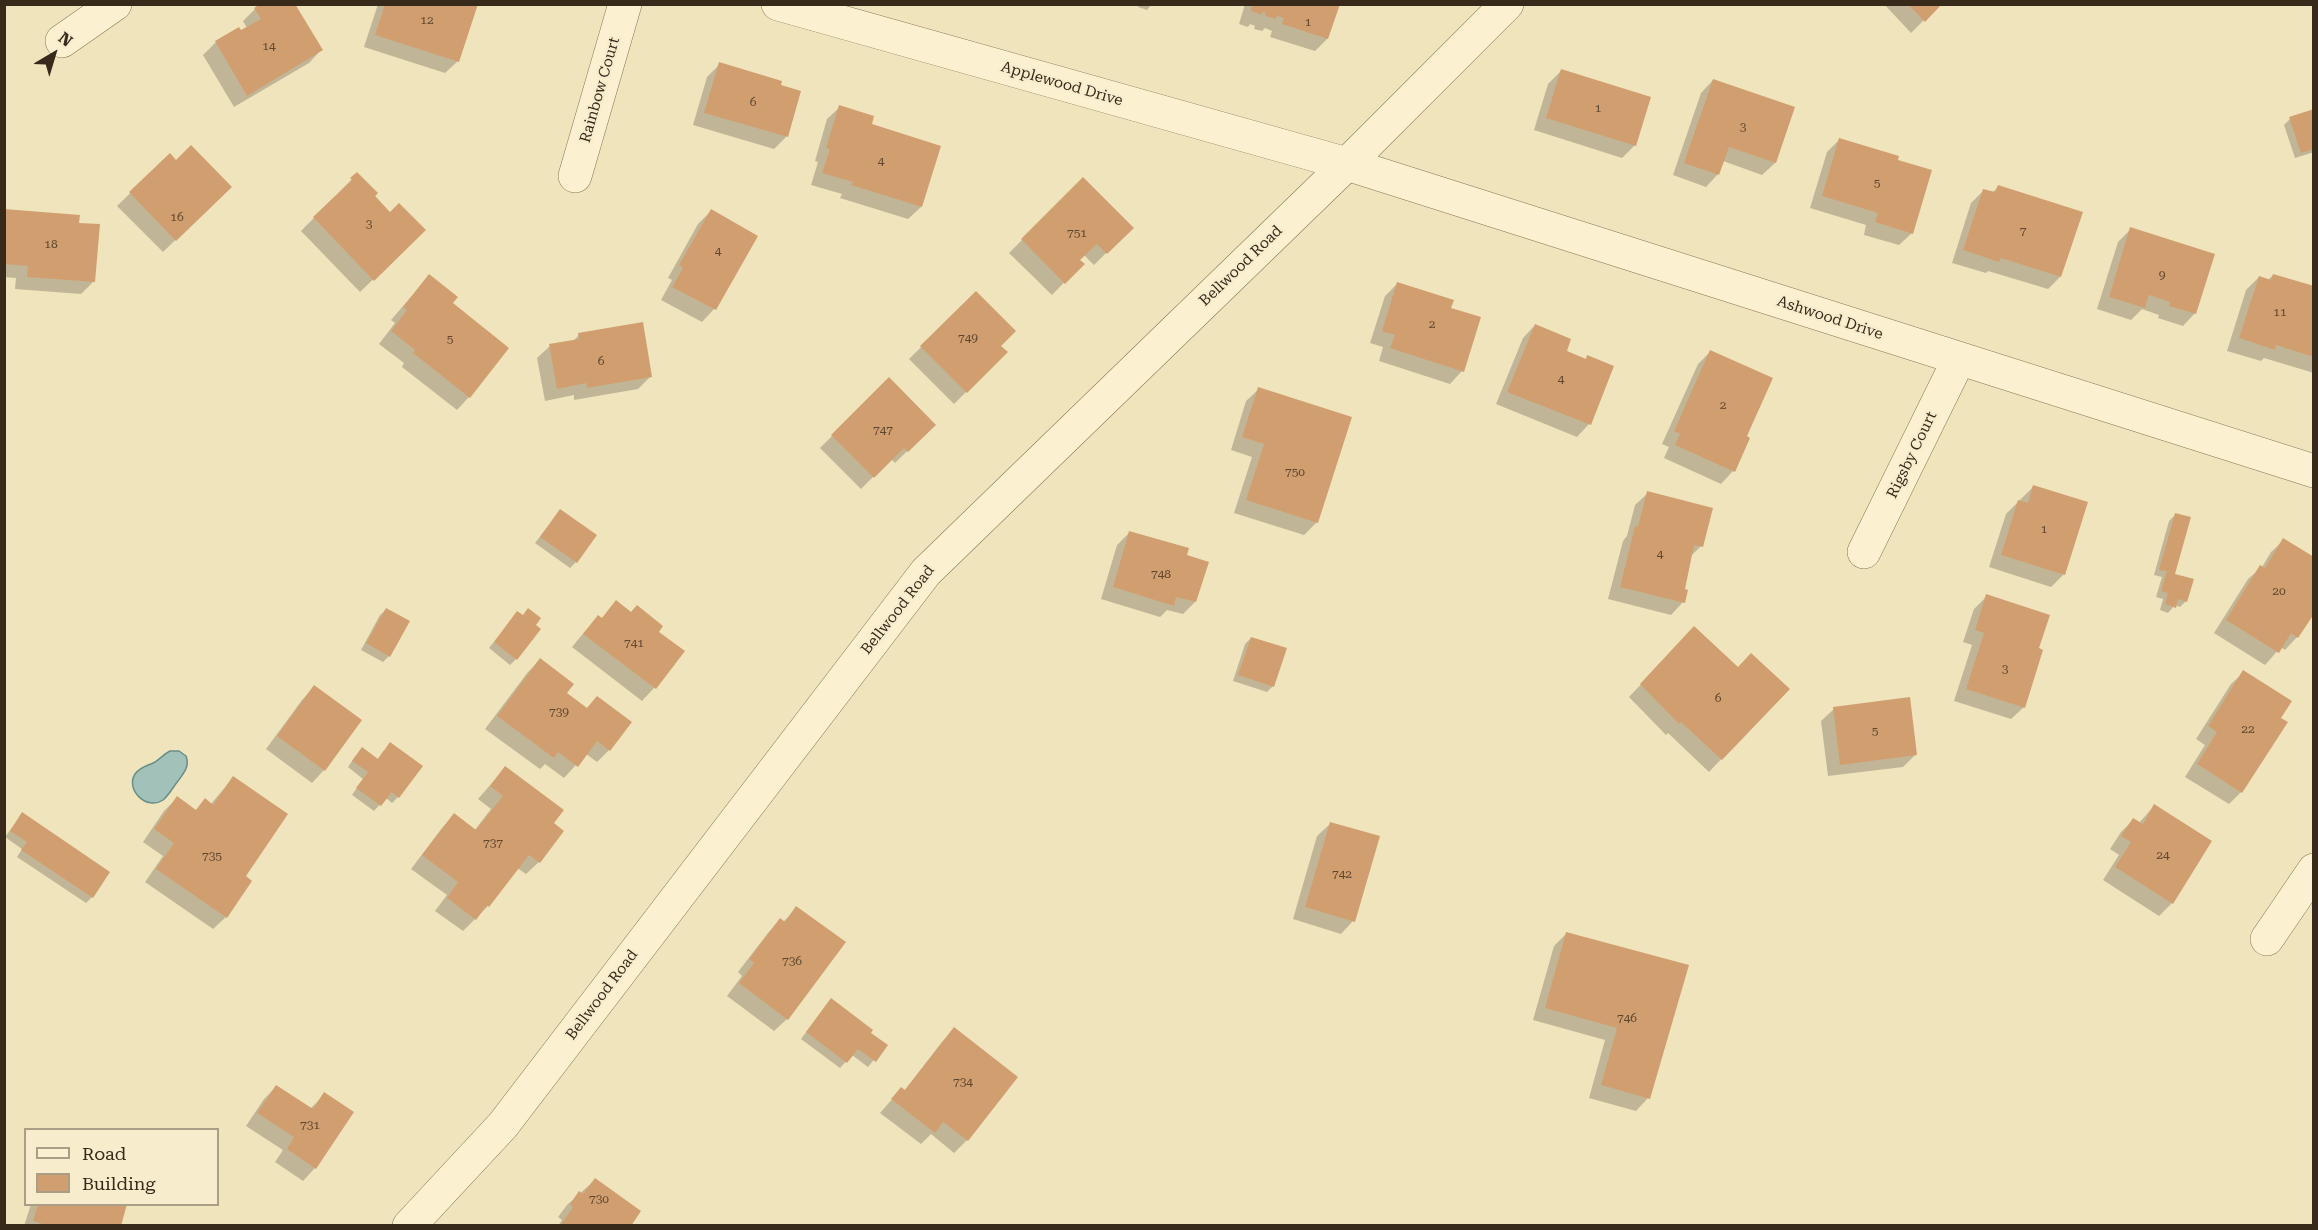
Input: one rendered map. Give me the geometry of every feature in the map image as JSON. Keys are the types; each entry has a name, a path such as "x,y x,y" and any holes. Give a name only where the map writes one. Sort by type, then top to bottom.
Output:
{"street":[{"path":"62,41 115,4"},
{"name":"Rainbow Court","path":"575,176 625,4"},
{"name":"Applewood Drive","path":"778,4 1347,164"},
{"name":"Bellwood Road","path":"409,1226 503,1125 926,572 1347,164 1507,4"},
{"name":"Ashwood Drive","path":"1347,164 2313,471"},
{"name":"Rigsby Court","path":"1864,552 1959,359"},
{"path":"2267,939 2313,870"}],"water":[{"path":"170,751 179,751 186,756 186,769 163,800 157,803 144,801 135,792 133,786 135,774"}],"building":[{"path":"260,4 295,4 323,50 247,96 215,41 239,27 241,30 261,19 254,8"},
{"path":"385,4 478,4 459,62 375,35"},
{"path":"1252,4 1340,4 1328,39 1282,24 1284,18 1277,16 1276,19 1265,16 1266,13 1262,12 1262,15 1251,11"},
{"path":"1908,4 1942,4 1925,22"},
{"path":"719,62 782,81 781,85 801,91 788,137 704,113"},
{"path":"1561,69 1651,97 1636,146 1546,118"},
{"path":"1713,79 1795,107 1776,163 1729,147 1719,175 1684,163"},
{"path":"839,105 874,116 872,124 941,146 922,207 851,185 853,182 822,173 830,149 826,148"},
{"path":"2314,109 2314,149 2301,153 2289,117"},
{"path":"1839,138 1899,156 1898,160 1932,170 1913,234 1875,222 1878,213 1822,196"},
{"path":"191,145 232,187 176,241 129,192 170,153 176,160"},
{"path":"357,172 378,193 375,196 390,212 399,203 426,230 374,281 313,217 352,180 350,178"},
{"path":"1083,177 1134,228 1107,254 1097,244 1080,260 1085,264 1065,284 1021,239"},
{"path":"1998,185 2083,212 2061,277 2001,258 1999,262 1963,250 1983,189 1995,192"},
{"path":"4,209 80,215 79,223 100,224 95,282 27,277 28,266 4,264"},
{"path":"711,209 758,236 716,310 672,287 683,268 679,265"},
{"path":"2130,227 2215,254 2196,314 2169,306 2170,302 2149,295 2145,308 2109,297"},
{"path":"429,274 458,297 453,303 509,348 470,398 413,353 415,350 391,331 407,310 403,307"},
{"path":"2273,274 2314,286 2314,357 2276,345 2275,350 2239,338 2259,276 2271,280"},
{"path":"1397,282 1454,300 1451,308 1481,317 1464,372 1390,348 1395,335 1382,331"},
{"path":"976,291 1016,331 1001,346 1008,352 967,393 920,346"},
{"path":"643,322 652,377 587,388 586,383 557,389 549,344 579,339 578,333"},
{"path":"1535,324 1571,339 1567,351 1586,359 1587,355 1614,366 1591,425 1507,392"},
{"path":"1710,350 1773,378 1747,436 1750,438 1735,472 1675,445 1680,434 1674,431"},
{"path":"889,377 936,425 908,452 904,448 874,478 831,435"},
{"path":"1258,387 1352,417 1318,523 1246,500 1264,444 1242,437"},
{"path":"2033,485 2088,502 2065,575 2001,555 2018,500 2028,503"},
{"path":"1647,491 1713,508 1703,547 1694,545 1685,589 1688,590 1685,603 1620,587 1635,526 1638,527"},
{"path":"560,509 597,535 577,563 540,537"},
{"path":"2175,513 2191,517 2175,574 2194,579 2187,602 2178,599 2176,608 2165,604 2168,593 2161,591 2167,571 2159,570"},
{"path":"1129,531 1189,548 1187,555 1209,562 1196,602 1176,597 1174,606 1113,587"},
{"path":"2283,538 2314,557 2314,614 2298,638 2291,633 2279,653 2226,620 2260,565 2265,568"},
{"path":"1986,594 2050,615 2039,648 2043,650 2025,708 1966,689 1984,633 1975,630"},
{"path":"616,600 631,612 637,605 663,626 659,632 685,651 656,689 583,634 598,615 602,618"},
{"path":"386,608 410,621 390,657 366,643"},
{"path":"528,608 541,618 536,625 541,629 517,660 494,642 517,611 523,615"},
{"path":"1694,626 1738,667 1751,653 1790,689 1722,760 1681,722 1679,724 1640,684"},
{"path":"1251,637 1287,648 1274,687 1238,675"},
{"path":"540,658 574,684 567,693 587,708 597,696 632,722 610,751 597,741 578,767 558,752 554,758 497,716"},
{"path":"2243,670 2292,701 2281,718 2288,722 2242,793 2197,764 2217,732 2208,726"},
{"path":"314,685 362,720 325,771 277,736"},
{"path":"1910,697 1917,755 1840,765 1833,707"},
{"path":"390,742 423,766 399,798 392,792 381,806 356,788 368,772 352,761 362,747 378,759"},
{"path":"505,766 564,810 554,823 564,831 540,863 529,855 489,907 487,905 476,920 447,898 458,882 422,855 454,813 476,830 503,796 490,786"},
{"path":"233,776 288,814 246,876 252,881 227,918 156,869 174,843 154,829 177,796 196,810 205,798 213,805"},
{"path":"2154,804 2212,841 2173,904 2115,867 2131,842 2121,836 2133,818 2143,824"},
{"path":"22,812 110,872 93,898 21,850 27,842 10,831"},
{"path":"1330,822 1380,836 1355,922 1305,907"},
{"path":"796,906 846,942 788,1020 739,983 754,963 749,959 780,918 785,922"},
{"path":"1566,932 1689,965 1650,1099 1601,1085 1617,1028 1545,1008"},
{"path":"831,998 873,1030 871,1033 888,1045 876,1062 858,1049 847,1063 806,1032"},
{"path":"954,1027 1018,1077 968,1141 943,1122 935,1133 891,1099 901,1087 905,1090"},
{"path":"276,1085 313,1109 324,1092 354,1112 316,1169 287,1149 294,1137 257,1113"},
{"path":"595,1178 641,1211 631,1226 560,1226 573,1207 570,1204 579,1191 583,1194"},
{"path":"37,1206 126,1206 121,1226 49,1226 33,1221"}]}
